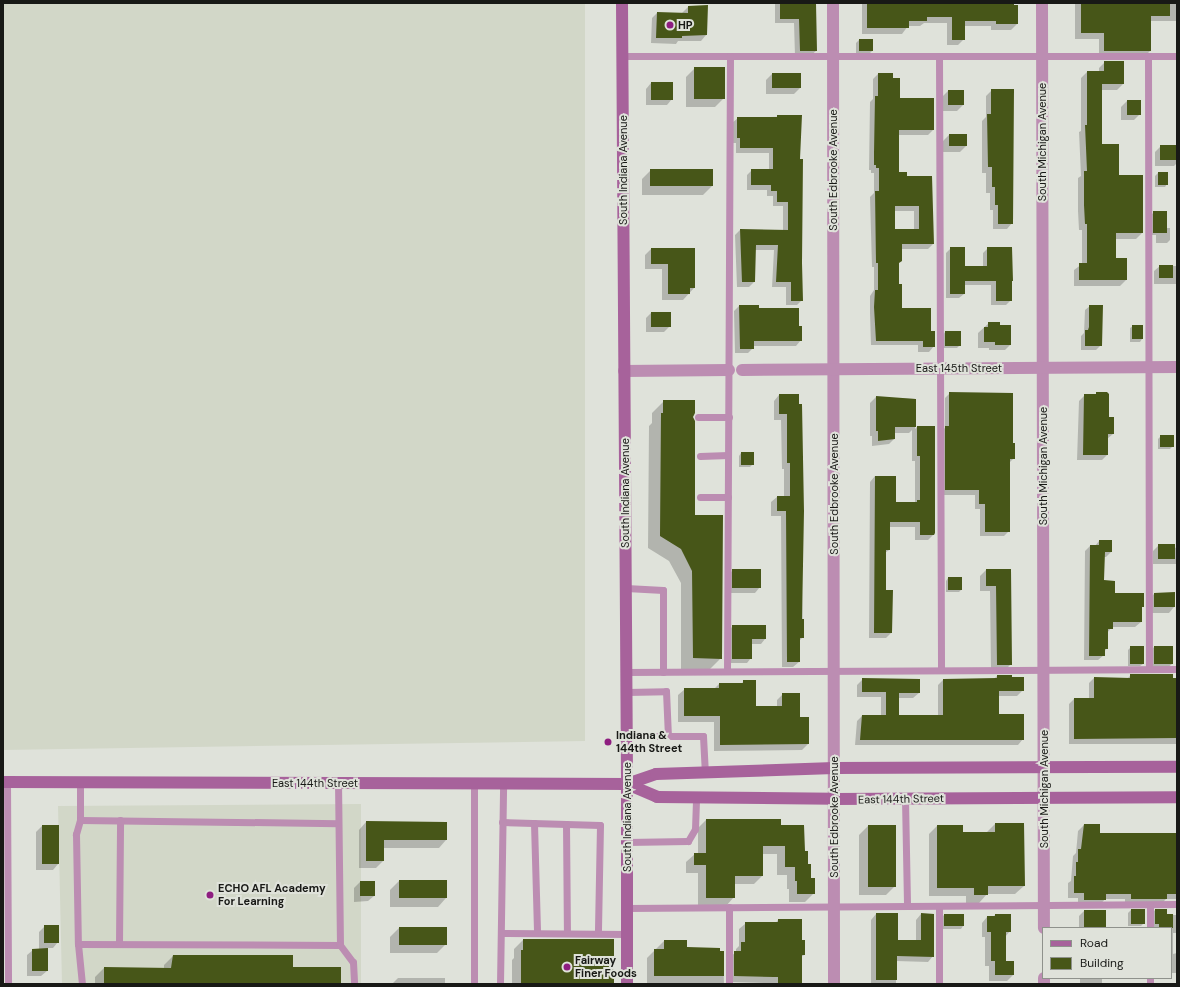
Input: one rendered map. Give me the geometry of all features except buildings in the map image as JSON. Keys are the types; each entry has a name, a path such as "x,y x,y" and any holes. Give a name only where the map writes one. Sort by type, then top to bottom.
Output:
{"street":[{"name":"South Indiana Avenue","path":"622,3 627,692 627,984"},
{"name":"South Edbrooke Avenue","path":"833,3 834,984"},
{"name":"South Michigan Avenue","path":"1042,3 1044,927"},
{"name":"East 145th Street","path":"742,370 1177,366"},
{"path":"624,371 729,370"},
{"name":"East 144th Street","path":"5,782 627,784 656,774 834,768 1177,767"},
{"name":"East 144th Street","path":"627,784 657,797 696,796 834,799 1177,797"}],"lane":[{"path":"622,56 1177,56"},
{"path":"727,671 730,56"},
{"path":"939,56 941,670"},
{"path":"1148,56 1149,669"},
{"path":"698,417 729,417"},
{"path":"700,456 728,455"},
{"path":"700,497 728,497"},
{"path":"626,588 663,590 663,672"},
{"path":"626,672 1177,669"},
{"path":"627,692 666,691 668,736"},
{"path":"627,736 704,736 705,773"},
{"path":"5,782 8,984"},
{"path":"80,782 80,820 76,834 78,944 82,984"},
{"path":"338,783 340,945 353,962 354,984"},
{"path":"474,784 474,984"},
{"path":"500,984 503,784"},
{"path":"627,842 688,841 695,829 696,796"},
{"path":"905,799 907,906"},
{"path":"80,820 338,823"},
{"path":"119,944 120,820"},
{"path":"502,822 600,825 598,933"},
{"path":"534,823 537,933"},
{"path":"566,824 567,933"},
{"path":"627,908 1177,904"},
{"path":"1150,905 1150,927"},
{"path":"939,906 939,984"},
{"path":"729,907 729,984"},
{"path":"501,933 627,934"},
{"path":"78,944 340,945"}],"shaded area":[{"path":"3,3 585,3 585,741 3,750"},
{"name":"ECHO AFL Academy For Learning","path":"361,804 361,984 62,984 58,806"}],"place":[{"name":"HP","path":"670,25"},
{"name":"Indiana & 144th Street","path":"608,742"},
{"name":"ECHO AFL Academy For Learning","path":"210,895"},
{"name":"Fairway Finer Foods","path":"567,967"}]}
